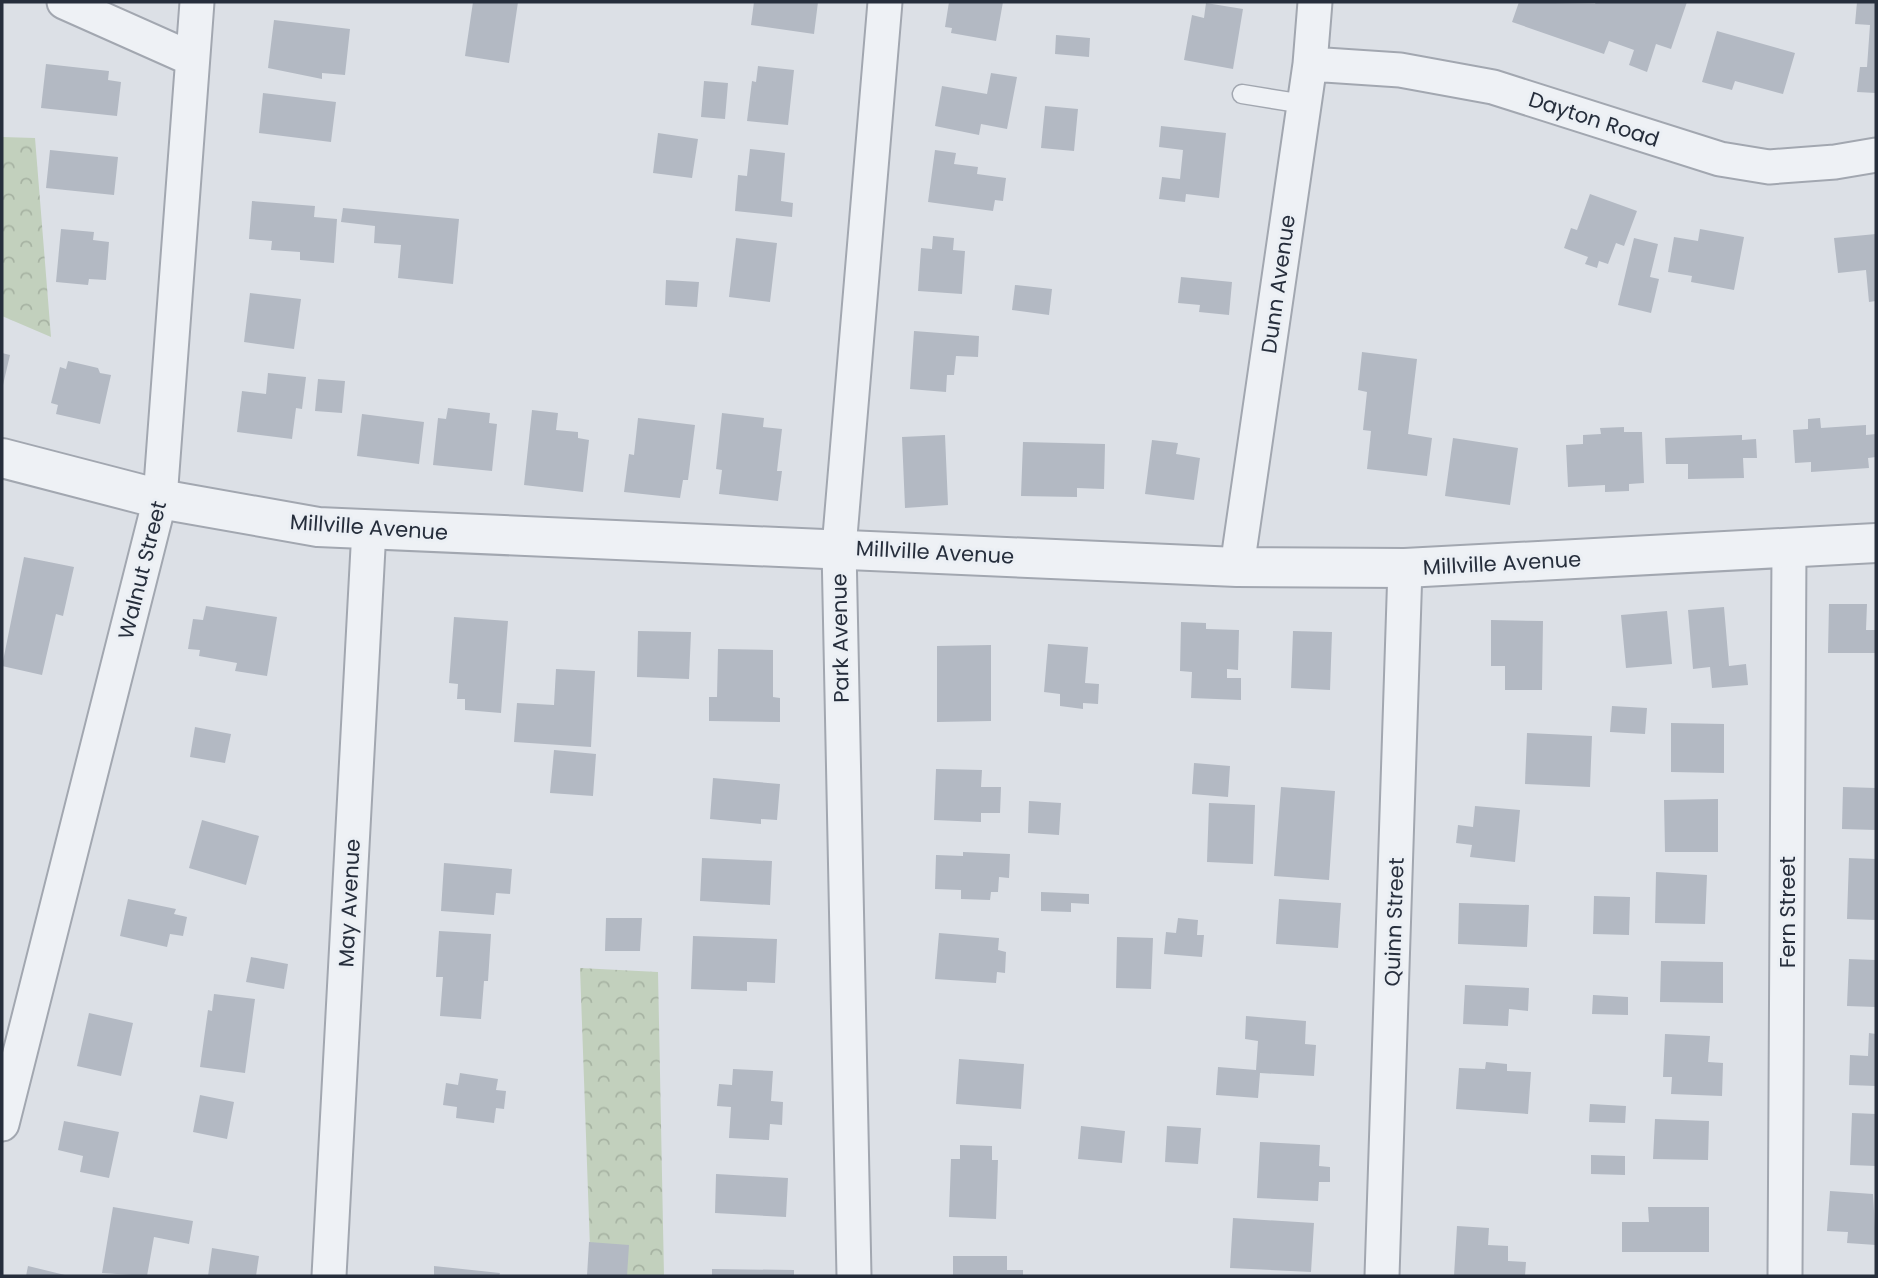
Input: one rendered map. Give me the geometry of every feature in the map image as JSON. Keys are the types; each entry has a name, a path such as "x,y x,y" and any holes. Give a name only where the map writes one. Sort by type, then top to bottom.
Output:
{"street":[{"path":"64,2 192,59"},
{"name":"Walnut Street","path":"2,1124 160,499 197,2"},
{"name":"Park Avenue","path":"854,1276 839,548 885,2"},
{"name":"Dunn Avenue","path":"1237,566 1310,64 1315,2"},
{"name":"Dayton Road","path":"1310,64 1400,70 1493,87 1720,159 1769,167 1835,162 1876,155"},
{"name":"Millville Avenue","path":"2,458 160,499 318,527 1237,566 1405,568 1876,543"},
{"name":"May Avenue","path":"329,1276 369,529"},
{"name":"Fern Street","path":"1785,1276 1789,549"},
{"name":"Quinn Street","path":"1382,1276 1405,568"}],"lane":[{"path":"1242,94 1304,104"}],"green space":[{"path":"2,137 35,138 51,337 2,316"},
{"path":"580,968 658,972 664,1276 591,1276"}],"building":[{"path":"473,2 518,2 509,63 465,56"},
{"path":"754,2 818,2 814,34 751,25"},
{"path":"949,2 1003,2 996,41 951,33 952,28 945,27"},
{"path":"1519,2 1687,2 1671,49 1656,44 1647,72 1629,65 1634,50 1609,41 1604,54 1512,22"},
{"path":"1857,2 1876,2 1876,93 1857,92 1860,67 1867,67 1870,25 1855,24"},
{"path":"1206,3 1243,9 1233,69 1184,60 1192,15 1204,18"},
{"path":"274,20 350,29 345,75 322,73 322,79 268,68"},
{"path":"1717,31 1795,53 1783,94 1735,81 1732,90 1702,82"},
{"path":"1056,35 1090,38 1089,57 1055,54"},
{"path":"46,64 109,71 108,80 121,82 117,116 41,108"},
{"path":"758,66 794,70 788,125 747,121 752,81 756,82"},
{"path":"991,73 1017,77 1007,129 981,124 979,135 935,126 942,86 987,94"},
{"path":"704,81 728,83 725,119 701,117"},
{"path":"263,93 336,102 331,142 259,133"},
{"path":"1045,106 1078,109 1074,151 1041,148"},
{"path":"1161,126 1226,133 1219,198 1186,194 1185,202 1159,199 1162,177 1180,179 1183,150 1159,147"},
{"path":"658,133 698,139 692,178 653,173"},
{"path":"750,149 785,153 781,201 793,203 792,217 735,211 738,175 747,176"},
{"path":"50,150 118,157 114,195 46,188"},
{"path":"935,150 956,153 954,164 978,167 977,174 1006,178 1003,201 995,200 993,211 928,202"},
{"path":"1590,194 1637,211 1624,246 1616,243 1608,264 1599,261 1597,268 1585,264 1588,257 1564,248 1571,228 1577,230"},
{"path":"252,201 315,206 314,217 337,219 334,263 300,260 300,252 271,250 272,241 249,239"},
{"path":"343,208 459,219 453,284 398,278 401,245 374,243 375,226 341,222"},
{"path":"61,229 94,232 93,240 109,242 106,280 89,279 88,285 56,282"},
{"path":"1700,229 1744,237 1734,290 1691,282 1692,276 1668,272 1674,237 1698,241"},
{"path":"1876,234 1876,301 1869,302 1866,270 1838,273 1834,238"},
{"path":"933,236 954,238 953,250 965,251 962,294 918,291 921,248 932,249"},
{"path":"736,238 777,243 770,302 729,297"},
{"path":"1634,238 1658,244 1650,277 1659,279 1651,313 1618,305"},
{"path":"1181,277 1232,282 1229,315 1199,312 1200,305 1178,303"},
{"path":"666,280 699,282 697,307 665,305"},
{"path":"1015,285 1052,289 1049,315 1012,310"},
{"path":"250,293 301,299 294,349 244,342"},
{"path":"914,331 979,336 978,357 956,356 954,375 947,375 946,392 910,389"},
{"path":"1362,352 1417,359 1408,434 1432,438 1427,476 1367,469 1371,431 1363,430 1367,392 1358,390"},
{"path":"2,353 10,355 3,385 2,385"},
{"path":"68,361 98,368 100,373 111,375 100,424 56,414 58,405 51,403 60,367 66,369"},
{"path":"268,373 306,377 302,409 296,408 292,439 237,432 242,391 266,394"},
{"path":"318,379 345,381 342,413 315,411"},
{"path":"448,408 490,413 489,423 497,424 492,471 433,465 438,418 446,419"},
{"path":"532,410 558,413 556,430 578,432 578,438 589,440 583,492 524,485"},
{"path":"722,413 764,418 763,427 782,429 777,471 782,471 778,501 719,494 722,470 716,469"},
{"path":"362,414 424,422 419,464 357,456"},
{"path":"638,418 695,425 688,480 683,480 680,498 624,492 629,454 634,455"},
{"path":"1820,418 1821,428 1866,425 1866,435 1876,434 1876,457 1868,458 1869,468 1811,472 1811,462 1795,463 1793,430 1808,429 1808,419"},
{"path":"1624,427 1624,432 1642,432 1644,483 1629,484 1629,491 1605,492 1605,485 1568,487 1566,445 1583,444 1583,435 1601,434 1600,428"},
{"path":"945,435 948,505 905,508 902,437"},
{"path":"1742,435 1742,440 1756,439 1757,458 1743,458 1744,478 1688,479 1688,464 1666,464 1665,438"},
{"path":"1453,438 1518,448 1510,505 1445,496"},
{"path":"1152,440 1178,443 1176,454 1200,458 1194,500 1145,494"},
{"path":"1023,442 1105,444 1104,489 1077,488 1077,497 1021,496"},
{"path":"24,557 74,567 63,616 56,614 42,675 2,666"},
{"path":"1829,604 1867,604 1866,630 1876,630 1876,653 1828,653"},
{"path":"206,606 277,617 267,676 235,671 237,663 199,656 200,650 188,649 193,619 203,620"},
{"path":"1724,607 1729,666 1746,664 1748,685 1712,688 1710,667 1693,669 1688,610"},
{"path":"1667,611 1672,664 1626,668 1621,615"},
{"path":"454,617 508,621 501,713 465,710 465,699 457,699 458,684 449,683"},
{"path":"1491,620 1543,621 1542,690 1505,690 1505,666 1491,666"},
{"path":"1181,622 1206,623 1206,629 1239,630 1238,670 1227,669 1227,678 1241,678 1241,700 1191,698 1192,672 1180,671"},
{"path":"638,631 691,632 689,679 637,677"},
{"path":"1293,631 1332,632 1330,690 1291,688"},
{"path":"1048,644 1088,647 1085,683 1099,684 1098,704 1083,703 1083,709 1060,706 1060,694 1044,692"},
{"path":"991,645 991,721 937,722 937,646"},
{"path":"718,649 773,650 773,697 780,698 780,722 709,721 709,697 717,697"},
{"path":"556,669 595,671 591,747 514,742 517,703 554,705"},
{"path":"1612,706 1647,708 1645,734 1610,732"},
{"path":"1671,723 1724,724 1724,773 1671,772"},
{"path":"195,727 231,734 225,763 190,757"},
{"path":"1527,733 1592,736 1590,787 1525,784"},
{"path":"554,750 596,754 593,796 550,793"},
{"path":"1194,763 1230,766 1228,797 1192,794"},
{"path":"936,769 982,770 981,787 1001,787 1000,813 981,813 981,822 934,820"},
{"path":"713,778 780,784 777,820 761,819 761,824 710,819"},
{"path":"1281,787 1335,791 1329,880 1274,876"},
{"path":"1843,787 1876,788 1876,830 1842,829"},
{"path":"1718,799 1718,852 1665,852 1664,800"},
{"path":"1029,801 1061,803 1059,835 1028,833"},
{"path":"1209,803 1255,805 1253,864 1207,862"},
{"path":"1475,806 1520,810 1515,862 1470,857 1472,845 1456,843 1458,825 1473,827"},
{"path":"202,820 259,836 246,885 189,868"},
{"path":"963,852 1010,854 1009,878 999,877 998,892 991,892 990,900 961,899 961,890 935,889 936,855 963,856"},
{"path":"702,858 772,861 770,905 700,901"},
{"path":"1849,858 1876,859 1876,920 1847,919"},
{"path":"444,863 512,869 510,894 496,893 494,915 441,911"},
{"path":"1656,872 1707,875 1705,924 1655,923"},
{"path":"1041,892 1089,894 1089,904 1071,903 1071,912 1041,911"},
{"path":"1594,896 1630,897 1629,935 1593,934"},
{"path":"128,899 176,909 174,914 187,917 183,936 170,934 167,947 120,936"},
{"path":"1279,899 1341,903 1338,948 1276,944"},
{"path":"1459,903 1529,905 1527,947 1458,944"},
{"path":"606,918 642,918 640,951 605,951"},
{"path":"1178,918 1198,920 1197,935 1204,935 1202,957 1164,954 1166,932 1176,933"},
{"path":"439,931 491,934 488,981 484,981 481,1019 440,1016 443,977 436,977"},
{"path":"939,933 999,938 998,950 1006,952 1005,973 997,972 996,983 935,979"},
{"path":"693,936 777,939 775,983 747,982 747,991 691,989"},
{"path":"1117,937 1153,938 1151,989 1116,988"},
{"path":"251,957 288,964 284,989 246,982"},
{"path":"1849,959 1876,960 1876,1007 1847,1006"},
{"path":"1661,961 1723,962 1723,1003 1660,1002"},
{"path":"1465,985 1529,988 1528,1011 1509,1009 1508,1026 1463,1024"},
{"path":"214,994 255,999 245,1073 200,1067 208,1010 212,1011"},
{"path":"1593,995 1628,997 1628,1015 1592,1014"},
{"path":"89,1013 133,1023 121,1076 77,1066"},
{"path":"1246,1016 1306,1021 1305,1044 1316,1045 1314,1076 1260,1073 1258,1098 1216,1095 1218,1067 1256,1070 1258,1041 1245,1039"},
{"path":"1869,1033 1876,1034 1876,1086 1849,1085 1850,1055 1868,1056"},
{"path":"1665,1034 1710,1036 1708,1062 1723,1063 1722,1096 1671,1094 1672,1077 1663,1077"},
{"path":"959,1059 1024,1064 1021,1109 956,1104"},
{"path":"1486,1062 1507,1064 1507,1071 1531,1072 1528,1114 1456,1109 1459,1068 1485,1069"},
{"path":"733,1069 773,1071 771,1101 783,1102 782,1125 770,1124 769,1140 729,1138 731,1107 717,1106 719,1084 732,1085"},
{"path":"460,1073 498,1079 496,1090 506,1091 504,1109 496,1108 494,1123 456,1118 457,1107 443,1105 446,1083 458,1085"},
{"path":"200,1095 234,1102 227,1139 193,1132"},
{"path":"1590,1104 1626,1106 1625,1123 1589,1122"},
{"path":"1852,1113 1876,1114 1876,1166 1850,1165"},
{"path":"1655,1119 1709,1121 1708,1160 1653,1159"},
{"path":"64,1121 119,1132 109,1178 80,1172 83,1156 58,1150"},
{"path":"1081,1126 1125,1131 1122,1163 1078,1159"},
{"path":"1167,1126 1201,1128 1198,1164 1165,1162"},
{"path":"1260,1142 1320,1145 1319,1166 1330,1167 1330,1182 1319,1182 1318,1201 1257,1198"},
{"path":"960,1145 992,1146 992,1160 998,1160 996,1219 949,1217 951,1159 960,1159"},
{"path":"1591,1155 1625,1156 1625,1175 1591,1174"},
{"path":"716,1174 788,1178 786,1217 715,1213"},
{"path":"1830,1191 1873,1194 1876,1245 1847,1243 1848,1232 1827,1231"},
{"path":"113,1207 193,1221 189,1244 154,1237 147,1276 102,1273"},
{"path":"1648,1207 1709,1207 1709,1252 1622,1252 1622,1222 1649,1222"},
{"path":"1233,1218 1314,1223 1311,1272 1230,1268"},
{"path":"1457,1226 1489,1228 1488,1245 1508,1246 1508,1261 1526,1262 1525,1276 1454,1276"},
{"path":"589,1242 629,1245 627,1276 587,1276"},
{"path":"212,1248 259,1256 256,1276 208,1276"},
{"path":"953,1256 1007,1256 1007,1270 1023,1270 1023,1276 953,1276"},
{"path":"28,1266 65,1275 65,1276 26,1276"},
{"path":"434,1266 500,1273 499,1276 434,1276"},
{"path":"712,1269 794,1270 794,1276 712,1276"}]}
